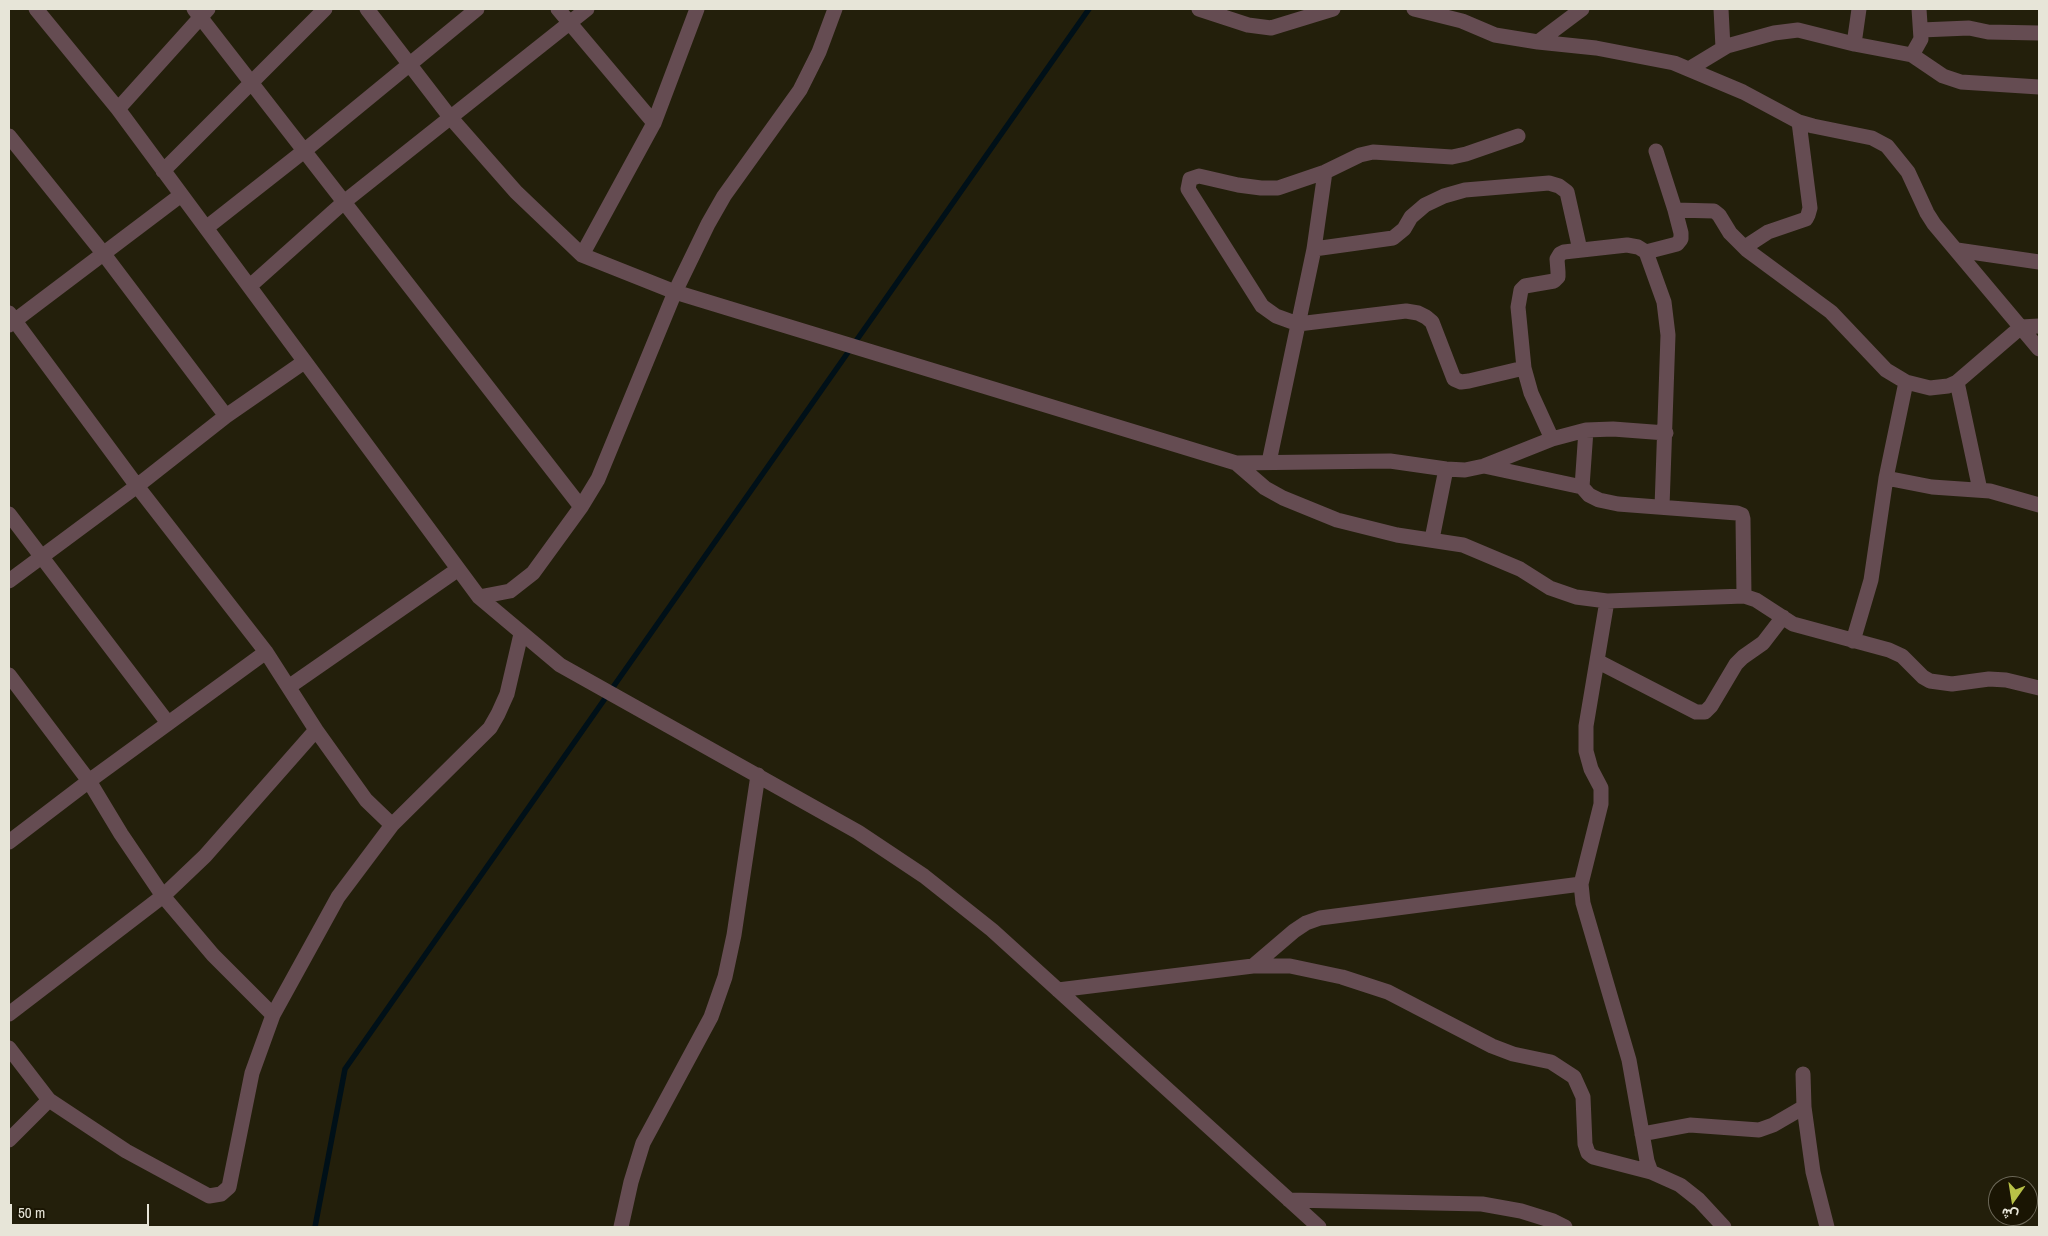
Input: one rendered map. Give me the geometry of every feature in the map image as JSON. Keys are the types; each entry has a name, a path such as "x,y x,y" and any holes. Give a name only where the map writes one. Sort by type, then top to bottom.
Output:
{"street":[{"path":"36,9 118,109 401,491 457,570 479,597 560,665 625,704 758,775 858,832 924,876 992,930 1319,1227"},
{"path":"163,171 325,9"},
{"path":"367,9 410,62 450,117 516,192 582,255 675,292 1236,462 1390,461 1465,470 1484,466 1552,439 1586,430 1612,429 1666,433"},
{"path":"206,228 304,151 476,9"},
{"path":"558,9 654,123"},
{"path":"250,286 344,202 588,9"},
{"path":"582,255 654,123 697,9"},
{"path":"479,597 510,591 533,573 581,507 598,479 675,292 708,224 724,196 800,90 819,52 835,9"},
{"path":"1199,9 1248,25 1271,28 1333,9"},
{"path":"1414,9 1462,21 1495,35 1596,48 1674,63 1743,92 1799,122 1872,138 1887,146 1908,172 1927,213 2039,349"},
{"path":"1538,42 1582,9"},
{"path":"1721,9 1724,48"},
{"path":"1854,44 1859,9"},
{"path":"1912,55 1921,39 1922,30 1919,9"},
{"path":"118,109 201,11 251,83 581,507"},
{"path":"1922,30 1969,28 1988,32 2039,32"},
{"path":"1689,69 1724,48 1774,33 1798,30 1854,44 1912,55 1943,76 1961,82 2039,87"},
{"path":"1745,247 1768,232 1800,221 1808,215 1810,208 1799,122"},
{"path":"9,136 103,254 226,416"},
{"path":"1518,136 1452,157 1373,152 1360,155 1325,172 1278,188 1238,185 1200,176 1190,179 1188,189 1262,306 1276,316 1298,324 1406,311 1418,313 1432,322 1454,379 1461,382 1469,381 1524,368"},
{"path":"1552,439 1531,393 1524,368 1518,307 1521,290 1525,286 1554,281 1558,277 1557,259 1560,254 1628,245 1646,252 1677,244 1681,240 1681,232 1656,150"},
{"path":"1269,462 1314,249 1325,172"},
{"path":"1314,249 1393,238 1404,229 1411,217 1425,205 1444,196 1465,190 1549,183 1559,186 1567,192 1580,250"},
{"path":"181,195 11,320 266,652 290,686 316,730 366,800 392,825"},
{"path":"1674,210 1707,209 1719,214 1730,233 1745,247 1831,312 1886,370 1906,382 1930,388 1948,386 1958,382 2021,327 2039,326"},
{"path":"1957,250 2039,262"},
{"path":"1646,252 1664,302 1668,335 1662,507"},
{"path":"9,581 137,486 226,416 304,362"},
{"path":"1853,641 1871,580 1886,478 1906,382"},
{"path":"1958,382 1980,490"},
{"path":"1582,486 1586,430"},
{"path":"1236,462 1265,488 1283,498 1337,520 1397,534 1463,545 1520,569 1550,588 1576,597 1607,601 1744,596 1756,600 1793,624 1889,650 1902,656 1923,677 1937,682 1952,684 1998,680 2039,688"},
{"path":"1484,466 1582,486 1589,495 1598,500 1618,504 1737,513 1742,515 1744,596"},
{"path":"1432,539 1446,469"},
{"path":"1886,478 1932,487 1980,490 2013,496 2039,505"},
{"path":"9,514 168,723"},
{"path":"290,686 457,570"},
{"path":"1607,601 1586,726 1586,750 1591,769 1601,788 1601,804 1581,884 1583,903 1629,1060 1647,1160 1651,1172"},
{"path":"1596,660 1696,712 1705,712 1712,706 1736,664 1743,656 1763,643 1783,617"},
{"path":"9,1048 49,1100 126,1151 208,1196 221,1194 229,1187 252,1073 273,1015 338,898 392,825 490,728 507,694 521,634"},
{"path":"9,842 88,781 266,652"},
{"path":"9,675 88,781 163,896 213,956 273,1015"},
{"path":"9,1014 163,896 205,856 316,730"},
{"path":"621,1227 630,1182 643,1143 711,1017 725,977 734,935 758,775"},
{"path":"1253,966 1306,922 1320,918 1581,884"},
{"path":"1058,990 1253,966 1290,966 1342,977 1388,992 1492,1046 1514,1054 1551,1062 1574,1077 1583,1097 1585,1144 1588,1153 1593,1157 1651,1172 1680,1184 1699,1200 1724,1227"},
{"path":"1804,1074 1804,1107 1813,1172 1827,1227"},
{"path":"9,1140 49,1100"},
{"path":"1642,1134 1690,1125 1759,1130 1773,1125 1804,1107"},
{"path":"1289,1200 1482,1204 1521,1211 1554,1221 1565,1227"}],"waterway":[{"path":"315,1227 345,1069 1089,9"}]}
